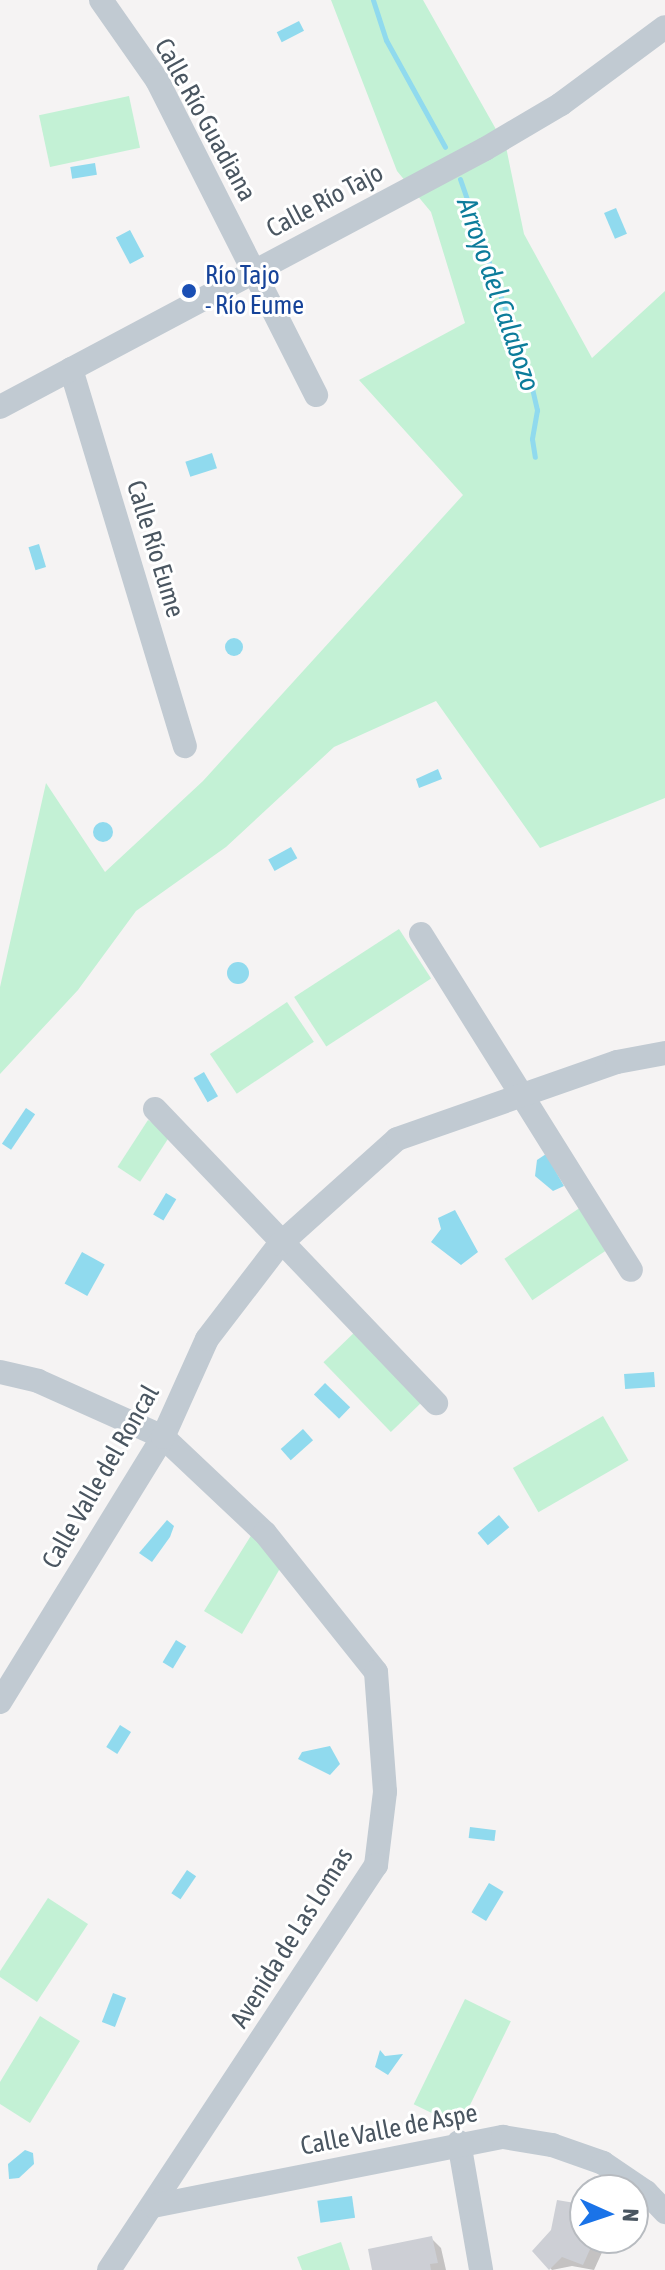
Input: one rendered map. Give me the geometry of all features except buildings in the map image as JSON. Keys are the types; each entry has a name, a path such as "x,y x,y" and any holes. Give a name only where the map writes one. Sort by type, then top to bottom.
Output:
{"street":[{"name":"Calle Río Guadiana","path":"101,0 157,80 316,395"},
{"name":"Calle Río Tajo","path":"0,407 485,149 561,104 665,27"},
{"name":"Calle Río Eume","path":"71,369 185,746"},
{"path":"421,934 631,1270"},
{"name":"Calle Valle del Roncal","path":"0,1702 163,1437 207,1339 280,1244 397,1139 520,1093 617,1062 665,1053"},
{"path":"155,1109 280,1244 436,1403"},
{"name":"Avenida de Las Lomas","path":"0,1372 38,1381 163,1437 265,1533 376,1672 385,1792 376,1865 109,2270"},
{"name":"Calle Valle de Aspe","path":"153,2206 459,2142 503,2137 552,2145 603,2163 646,2192 665,2212"},
{"path":"459,2142 481,2270"}],"green space":[{"path":"331,0 423,0 506,147 524,234 592,358 665,291 665,798 540,848 436,701 334,747 226,847 136,911 78,990 0,1074 0,987 46,783 105,872 203,781 463,495 359,380 465,323 431,212 397,171"},
{"path":"129,96 140,148 50,167 39,115"},
{"path":"399,929 431,978 326,1047 294,997"},
{"path":"287,1002 314,1042 237,1094 210,1054"},
{"path":"148,1120 171,1135 140,1182 118,1167"},
{"path":"584,1205 612,1246 532,1300 504,1259"},
{"path":"358,1329 425,1399 391,1432 323,1362"},
{"path":"603,1416 628,1460 538,1512 513,1468"},
{"path":"252,1534 282,1565 242,1634 204,1611"},
{"path":"48,1898 88,1924 37,2002 0,1977 0,1971"},
{"path":"465,1999 511,2021 460,2127 414,2104"},
{"path":"40,2016 80,2041 30,2123 0,2104 0,2082"},
{"path":"341,2242 350,2270 302,2270 297,2257"}],"water":[{"path":"299,21 304,31 282,42 277,32"},
{"path":"95,163 97,175 72,179 70,167"},
{"path":"616,208 627,234 615,239 604,213"},
{"path":"130,230 144,256 130,264 116,238"},
{"path":"212,453 217,468 190,477 185,462"},
{"path":"39,544 46,567 35,570 28,547"},
{"path":"230,638 238,638 243,647 241,654 230,656 225,651 225,643"},
{"path":"438,769 442,779 419,788 416,779"},
{"path":"103,822 110,825 113,832 110,839 103,842 96,839 93,832 96,825"},
{"path":"291,847 297,858 275,871 268,860"},
{"path":"238,962 246,965 249,973 246,981 238,984 230,981 227,973 230,965"},
{"path":"204,1072 218,1096 208,1102 194,1078"},
{"path":"26,1108 35,1114 11,1150 2,1144"},
{"path":"546,1154 564,1186 553,1191 535,1176 537,1160"},
{"path":"166,1193 176,1199 163,1221 153,1214"},
{"path":"455,1210 478,1252 461,1265 431,1242 441,1229 438,1218"},
{"path":"82,1252 105,1265 87,1296 65,1283"},
{"path":"654,1372 655,1387 625,1389 624,1374"},
{"path":"325,1383 350,1407 339,1419 314,1395"},
{"path":"303,1429 313,1440 291,1460 281,1449"},
{"path":"499,1515 509,1527 488,1545 478,1533"},
{"path":"167,1520 174,1526 152,1562 139,1553"},
{"path":"176,1640 186,1646 173,1668 163,1662"},
{"path":"120,1725 131,1732 117,1754 106,1747"},
{"path":"330,1746 340,1764 330,1775 298,1759 302,1752"},
{"path":"470,1827 496,1830 494,1841 469,1838"},
{"path":"187,1870 196,1876 180,1899 171,1893"},
{"path":"489,1883 504,1892 486,1921 471,1912"},
{"path":"113,1993 126,1998 115,2027 102,2022"},
{"path":"380,2050 385,2056 403,2054 388,2075 375,2067"},
{"path":"25,2150 33,2153 34,2164 19,2178 9,2179 8,2164"},
{"path":"352,2196 355,2218 320,2223 317,2201"}],"waterway":[{"name":"Arroyo del Calabozo","path":"373,0 386,40 445,147"},
{"name":"Arroyo del Calabozo","path":"460,179 531,384 537,410 532,439 535,457"}],"place":[{"name":"Río Tajo - Río Eume","path":"189,291"}]}
